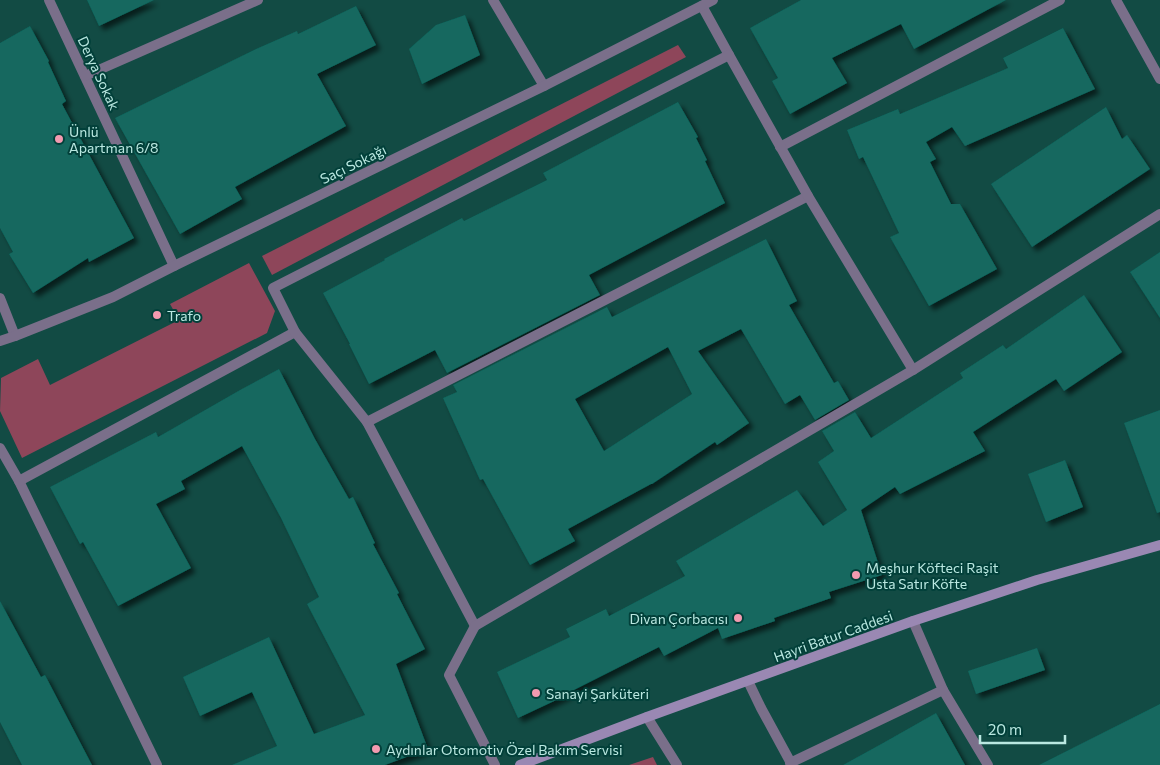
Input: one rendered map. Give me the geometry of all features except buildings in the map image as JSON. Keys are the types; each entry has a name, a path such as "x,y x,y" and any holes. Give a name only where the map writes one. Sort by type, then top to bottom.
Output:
{"main road":[{"name":"Hayri Batur Caddesi","path":"520,765 913,621 1037,580 1160,545"}],"street":[{"name":"Derya Sokak","path":"49,0 174,266"},
{"path":"85,76 258,0"},
{"path":"493,0 544,86"},
{"name":"Saçı Sokağı","path":"0,341 113,297 544,86 713,0"},
{"path":"780,147 1060,0"},
{"path":"1116,0 1160,79"},
{"path":"702,6 808,196 913,370"},
{"path":"475,626 368,422 294,332 273,288 729,55"},
{"path":"368,422 808,196"},
{"path":"495,765 449,675 475,626 913,370 1160,214"},
{"path":"0,298 15,336"},
{"path":"19,481 294,332"},
{"path":"0,448 19,481 157,765"},
{"path":"913,621 944,690 988,765"},
{"path":"748,681 760,708 791,764 944,690"},
{"path":"647,717 676,765"}],"shaded area":[{"path":"678,45 686,57 272,275 262,256"},
{"path":"249,263 275,311 267,333 22,458 0,411 1,378 38,359 50,385 179,320 170,304"},
{"path":"653,757 657,765 629,765"}],"place":[{"name":"Ünlü Apartman 6/8","path":"59,139"},
{"name":"Trafo","path":"157,315"},
{"name":"Meşhur Köfteci Raşit Usta Satır Köfte","path":"856,575"},
{"name":"Divan Çorbacısı","path":"738,618"},
{"name":"Sanayi Şarküteri","path":"536,693"},
{"name":"Aydınlar Otomotiv Özel Bakım Servisi","path":"376,749"}]}
